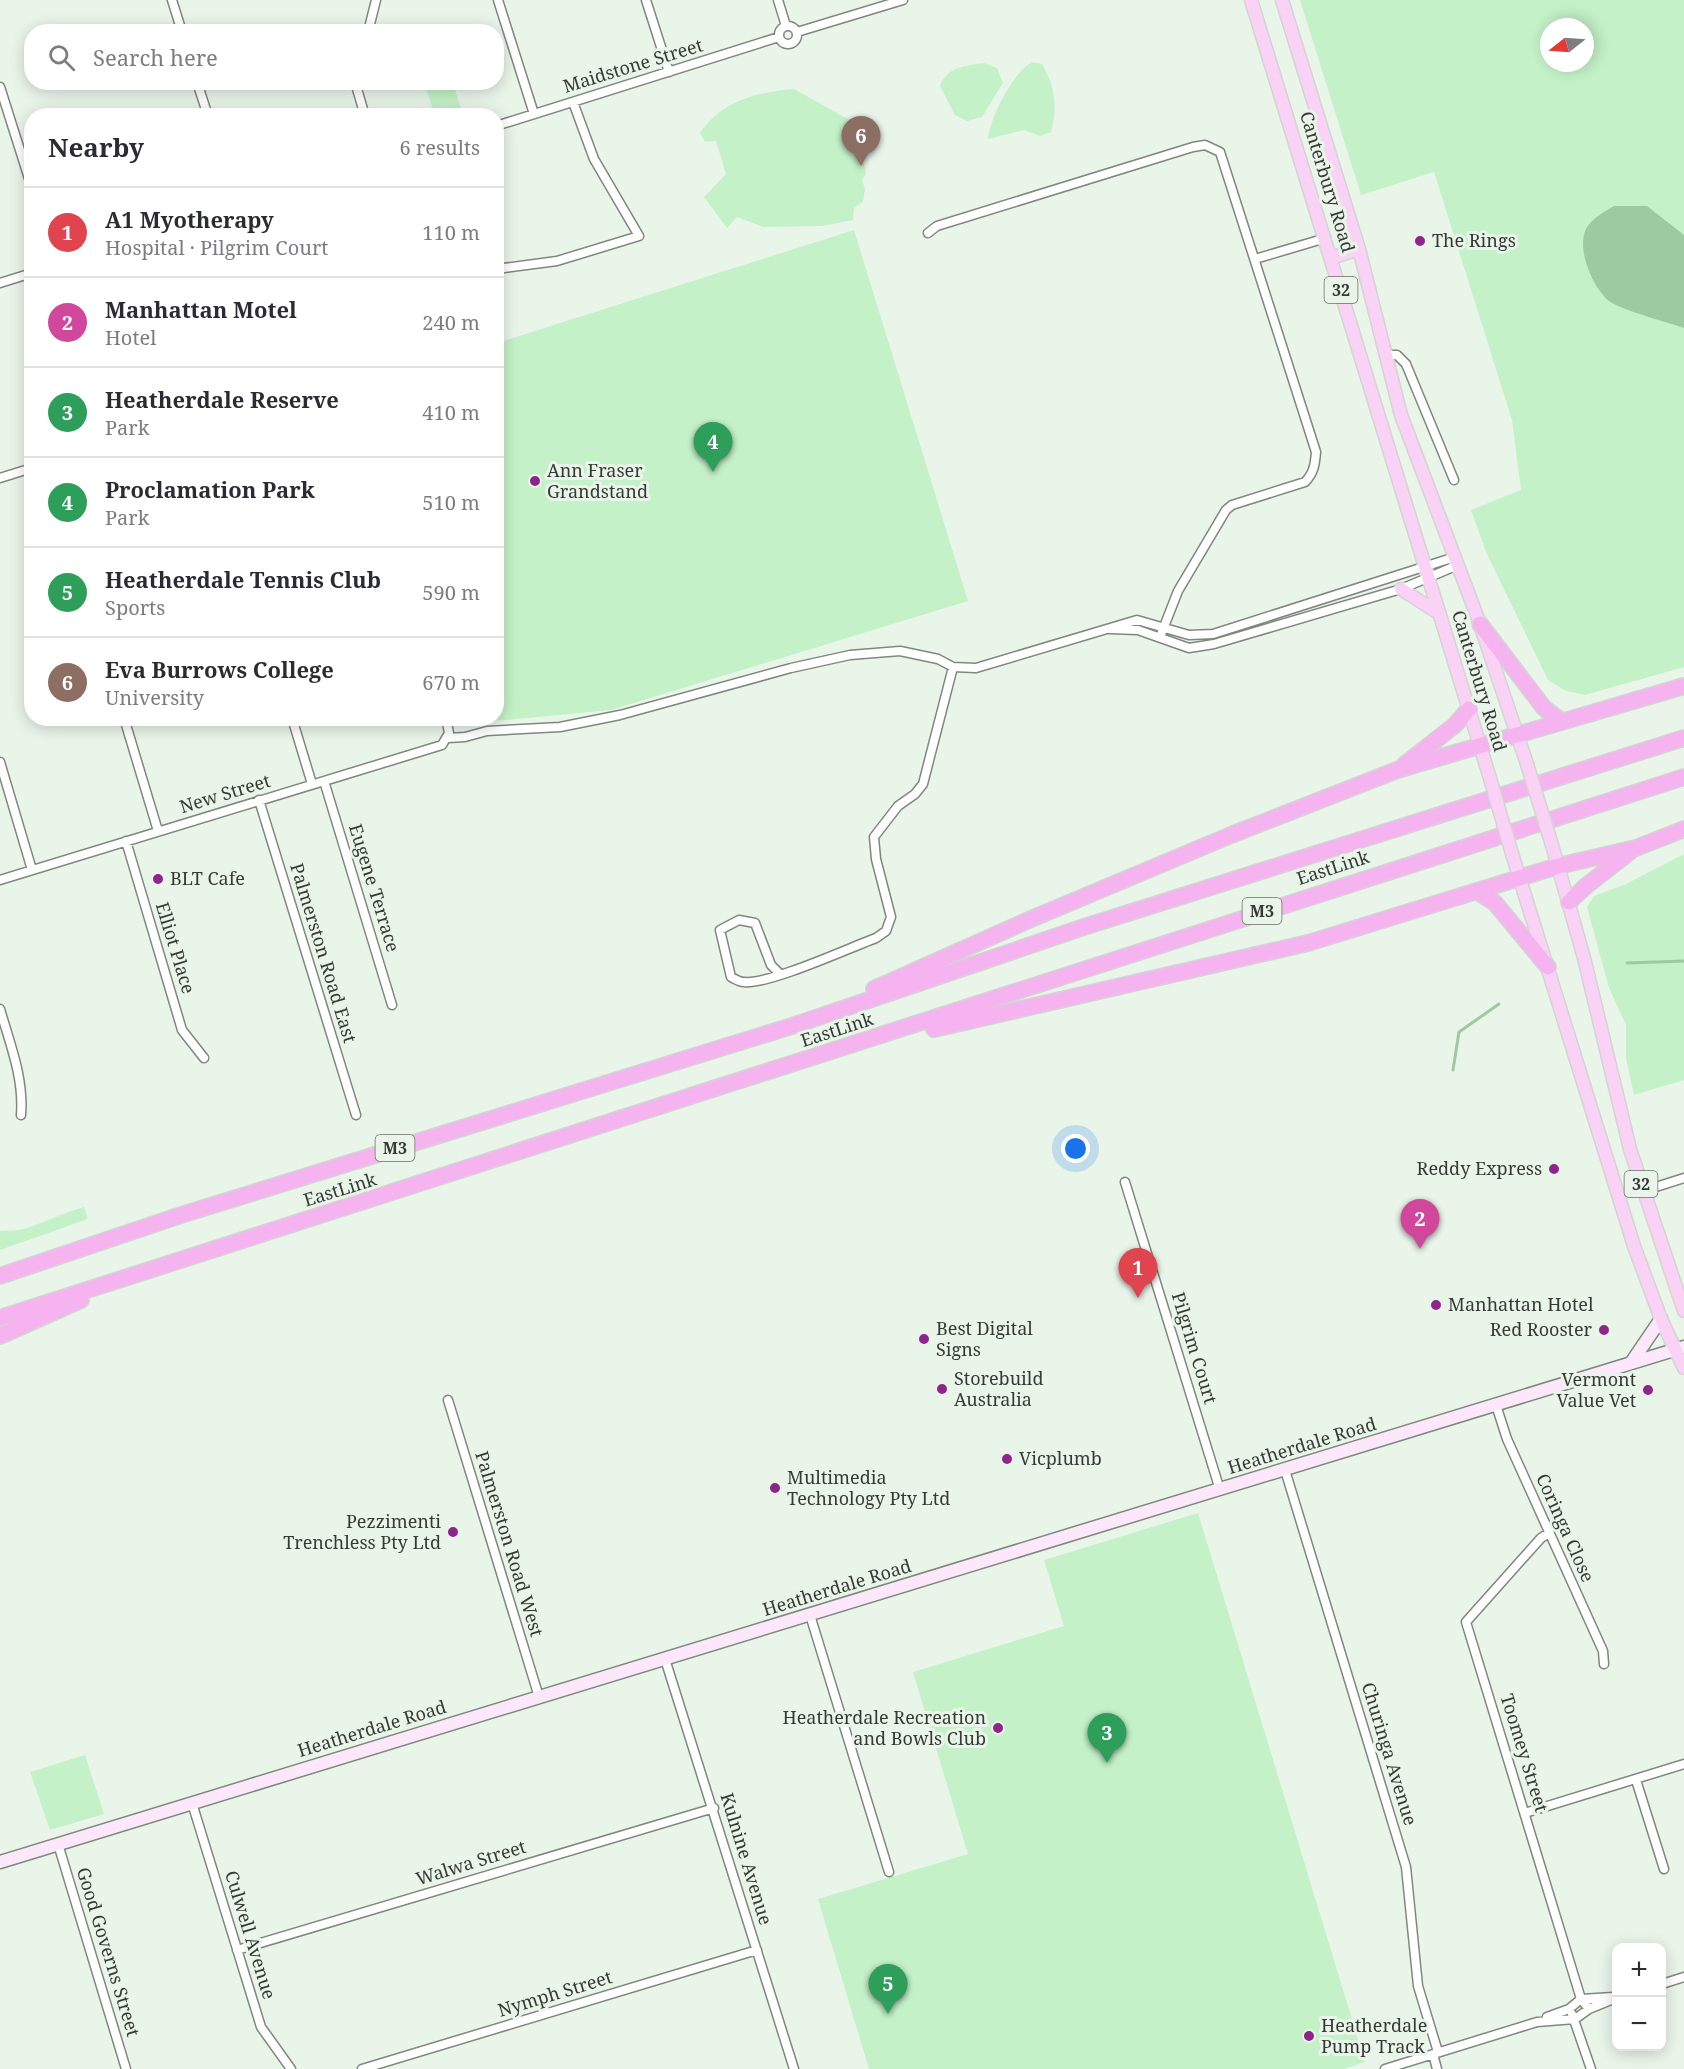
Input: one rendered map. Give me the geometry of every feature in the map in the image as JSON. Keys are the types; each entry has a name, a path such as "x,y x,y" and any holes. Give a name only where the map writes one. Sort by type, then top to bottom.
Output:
{"highway":[{"path":"1480,624 1544,708 1561,721"},
{"path":"792,1026 1052,910 1232,834 1397,770 1684,687"},
{"path":"1397,770 1455,725 1469,710"},
{"name":"EastLink","path":"0,1276 181,1215 792,1026 1087,926 1684,738"},
{"name":"EastLink","path":"0,1318 840,1050 1326,890 1684,777"},
{"path":"840,1050 1248,958 1359,929 1558,866 1636,848 1684,829"},
{"path":"1569,902 1636,848"},
{"path":"1478,892 1495,903 1548,967"},
{"path":"0,1336 150,1269"}],"main road":[{"name":"Canterbury Road","path":"1251,0 1634,1246 1661,1319 1680,1349 1684,1368"},
{"name":"Canterbury Road","path":"1282,0 1359,249 1401,415 1480,624 1518,734 1569,902 1630,1149 1684,1311"},
{"path":"1331,258 1359,249"},
{"path":"1401,590 1440,614"},
{"path":"1631,1363 1661,1319"},
{"name":"Heatherdale Road","path":"0,1862 1680,1349"}],"street":[{"path":"172,0 180,24"},
{"path":"370,24 375,0"},
{"path":"498,0 534,114"},
{"path":"646,0 669,72"},
{"path":"778,0 786,26"},
{"path":"797,32 903,0"},
{"path":"786,26 793,27 797,32 796,40 791,44 784,43 779,38 780,30 786,26"},
{"name":"Maidstone Street","path":"504,123 779,38"},
{"path":"0,87 24,163"},
{"path":"200,90 205,108"},
{"path":"357,90 363,108"},
{"path":"504,268 557,261 639,236 594,159 573,102"},
{"path":"928,233 937,226 1205,145 1220,152 1316,452 1314,468 1305,482 1232,505 1226,510 1178,591 1160,637"},
{"path":"1255,259 1326,238"},
{"path":"0,283 24,276"},
{"path":"1385,355 1397,355 1406,364 1454,480"},
{"path":"0,478 24,470"},
{"path":"780,974 771,965 755,923 740,920 720,930 731,977 742,983 759,981 780,974 876,938 886,931 891,916 876,859 874,837 898,806 915,794 923,784 953,667 976,668 997,664 1137,620 1189,635 1213,634 1428,573 1456,561"},
{"path":"1107,629 1138,630 1160,637 1166,643 1188,648 1214,644 1401,590 1428,573"},
{"name":"New Street","path":"0,880 442,744 448,733 465,738 487,731 560,727 600,719 850,655 900,651 938,659 953,667"},
{"path":"126,726 158,831"},
{"path":"294,726 312,784"},
{"path":"447,726 448,733"},
{"path":"0,762 32,870"},
{"name":"Eugene Terrace","path":"324,781 392,1005"},
{"name":"Palmerston Road East","path":"259,800 356,1115"},
{"name":"Elliot Place","path":"126,841 182,1030 204,1058"},
{"path":"0,1009 17,1067 22,1099 21,1115"},
{"path":"1643,1191 1684,1178"},
{"name":"Pilgrim Court","path":"1125,1182 1220,1490"},
{"name":"Palmerston Road West","path":"448,1400 539,1697"},
{"name":"Coringa Close","path":"1496,1406 1507,1439 1603,1651 1604,1664"},
{"name":"Churinga Avenue","path":"1285,1470 1406,1867 1418,1986 1437,2069"},
{"name":"Toomey Street","path":"1549,1533 1541,1538 1466,1622 1581,1999 1589,2009"},
{"path":"810,1615 889,1872"},
{"name":"Kulnine Avenue","path":"665,1659 714,1808 794,2069"},
{"path":"1525,1813 1684,1764"},
{"path":"1636,1780 1664,1869"},
{"name":"Culwell Avenue","path":"192,1803 261,2027 291,2069"},
{"name":"Walwa Street","path":"237,1950 714,1808"},
{"name":"Good Governs Street","path":"58,1844 126,2069"},
{"name":"Nymph Street","path":"362,2069 758,1950"},
{"path":"1666,1983 1684,1977"},
{"path":"1385,2069 1537,2022 1569,2009 1581,1999 1612,1997"},
{"path":"1537,2022 1575,2019 1589,2009 1612,1999"},
{"path":"1569,2009 1575,2019 1591,2069"}],"shaded area":[{"path":"1300,0 1684,0 1684,667 1585,695 1566,691 1548,680 1486,552 1471,510 1521,490 1512,420 1434,172 1361,195"},
{"path":"1032,62 1042,64 1050,80 1055,105 1051,132 1040,136 1024,130 988,139 993,120 1010,85 1017,75"},
{"path":"984,63 997,68 1003,83 982,117 967,121 955,115 940,86 947,74 952,71 964,66"},
{"path":"794,89 855,123 866,174 862,180 865,189 863,202 854,208 853,220 822,226 763,227 737,217 727,228 704,197 726,174 716,141 705,142 700,133 718,113 741,100"},
{"path":"426,90 455,90 461,108 433,108"},
{"path":"1614,206 1647,206 1684,235 1684,328 1615,304 1609,301 1597,287 1588,268 1583,237 1586,229 1598,216"},
{"path":"854,230 968,601 611,710 504,720 504,341"},
{"path":"1684,854 1684,1080 1634,1095 1626,1058 1626,1025 1609,988 1587,907 1594,896 1626,884"},
{"path":"84,1207 88,1219 0,1250 0,1231 24,1229"},
{"path":"1198,1513 1365,2062 1344,2069 869,2069 818,1899 968,1854 913,1672 1064,1626 1044,1560"},
{"path":"85,1755 104,1814 50,1830 30,1772"}],"waterway":[{"path":"1627,963 1684,961"},
{"path":"1453,1070 1459,1032 1499,1004"}],"place":[{"name":"Eva Burrows College","path":"861,166"},
{"name":"The Rings","path":"1420,241"},
{"name":"Proclamation Park","path":"713,472"},
{"name":"Ann Fraser Grandstand","path":"535,481"},
{"name":"BLT Cafe","path":"158,879"},
{"name":"Reddy Express","path":"1554,1169"},
{"name":"Manhattan Motel","path":"1420,1249"},
{"name":"A1 Myotherapy","path":"1138,1298"},
{"name":"Manhattan Hotel","path":"1436,1305"},
{"name":"Red Rooster","path":"1604,1330"},
{"name":"Best Digital Signs","path":"924,1339"},
{"name":"Storebuild Australia","path":"942,1389"},
{"name":"Vermont Value Vet","path":"1648,1390"},
{"name":"Vicplumb","path":"1007,1459"},
{"name":"Multimedia Technology Pty Ltd","path":"775,1488"},
{"name":"Pezzimenti Trenchless Pty Ltd","path":"453,1532"},
{"name":"Heatherdale Recreation and Bowls Club","path":"998,1728"},
{"name":"Heatherdale Reserve","path":"1107,1763"},
{"name":"Heatherdale Tennis Club","path":"888,2014"},
{"name":"Heatherdale Pump Track","path":"1309,2036"}]}
